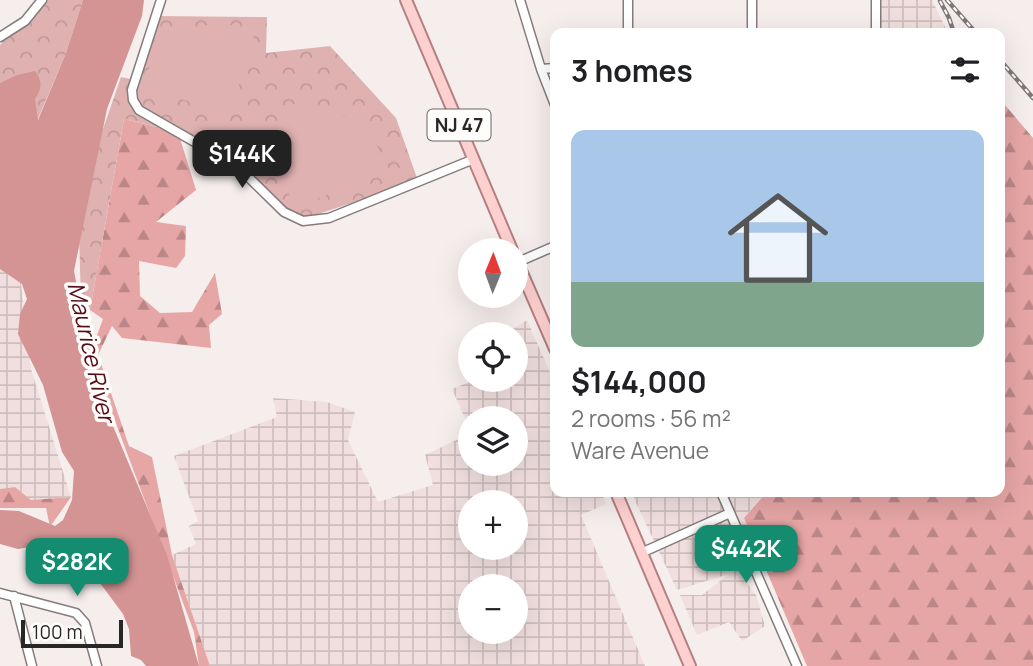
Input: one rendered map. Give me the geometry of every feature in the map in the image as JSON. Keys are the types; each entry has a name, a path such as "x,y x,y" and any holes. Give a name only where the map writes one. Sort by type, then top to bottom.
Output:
{"main road":[{"name":"NJ 47","path":"406,0 508,238"},
{"path":"528,286 550,337"},
{"path":"618,497 690,666"}],"street":[{"path":"0,37 25,21 42,0"},
{"path":"161,0 132,90 135,105 148,116 223,156 290,216 303,220 329,218 474,159"},
{"path":"520,0 550,92"},
{"path":"628,0 628,28"},
{"path":"752,0 752,28"},
{"path":"876,0 876,28"},
{"path":"541,69 550,68"},
{"path":"528,257 550,248"},
{"path":"723,497 797,666"},
{"path":"641,552 730,513"},
{"path":"0,593 76,613 85,623 97,666"},
{"path":"14,596 32,666"}],"shaded area":[{"path":"83,0 144,0 142,16 107,109 74,271 88,343 105,407 167,555 199,666 146,666 141,660 131,656 129,629 123,614 100,583 71,579 61,565 62,556 56,543 18,549 0,544 0,510 19,511 55,526 63,520 72,500 74,471 62,452 43,385 18,334 20,314 27,299 22,284 0,269 0,83 35,71 41,85 35,99 38,120 66,53"},
{"path":"874,0 932,0 946,28 875,28"},
{"path":"0,263 20,275 31,369 71,497 31,500 15,487 0,489"},
{"path":"528,322 550,373 550,497 603,497 606,504 581,515 645,666 210,666 172,555 196,544 189,526 198,521 174,456 277,417 273,398 327,402 355,412 348,440 378,502 433,485 425,455 458,439 458,476 528,476 528,406 460,406 452,389 458,387 458,392 528,392"},
{"path":"633,497 763,497 744,518 761,562 738,571 756,595 765,626 742,641 729,622 697,635 680,595 702,595 729,574 677,590"}],"green space":[{"path":"41,0 83,0 66,53 37,121 0,118 0,45"},
{"path":"157,16 267,17 266,53 330,46 396,118 418,181 300,220 178,132 124,119 90,310 81,303 78,201 121,77 135,80"},
{"path":"215,23 238,26 255,32 230,115 142,86 153,62 169,44 190,31"},
{"path":"290,104 324,108 352,120 374,141 390,172 308,202 294,202 289,195 278,107"},
{"path":"1005,105 1033,138 1033,666 807,666 744,518 763,497 1005,497"},
{"path":"124,119 178,132 196,190 156,222 186,226 185,256 176,268 139,261 140,296 160,313 192,312 215,273 222,314 209,325 211,348 122,338 112,326 98,355 129,446 152,457 172,555 210,666 199,666 194,632 90,354 103,319 90,310"},
{"path":"15,487 31,500 71,497 50,527 46,508 0,508 0,489"}],"railway":[{"path":"947,0 972,28"},
{"path":"940,1 952,28"},
{"path":"1005,66 1033,98"}],"water label":[{"name":"Maurice River","path":"91,352"}]}
